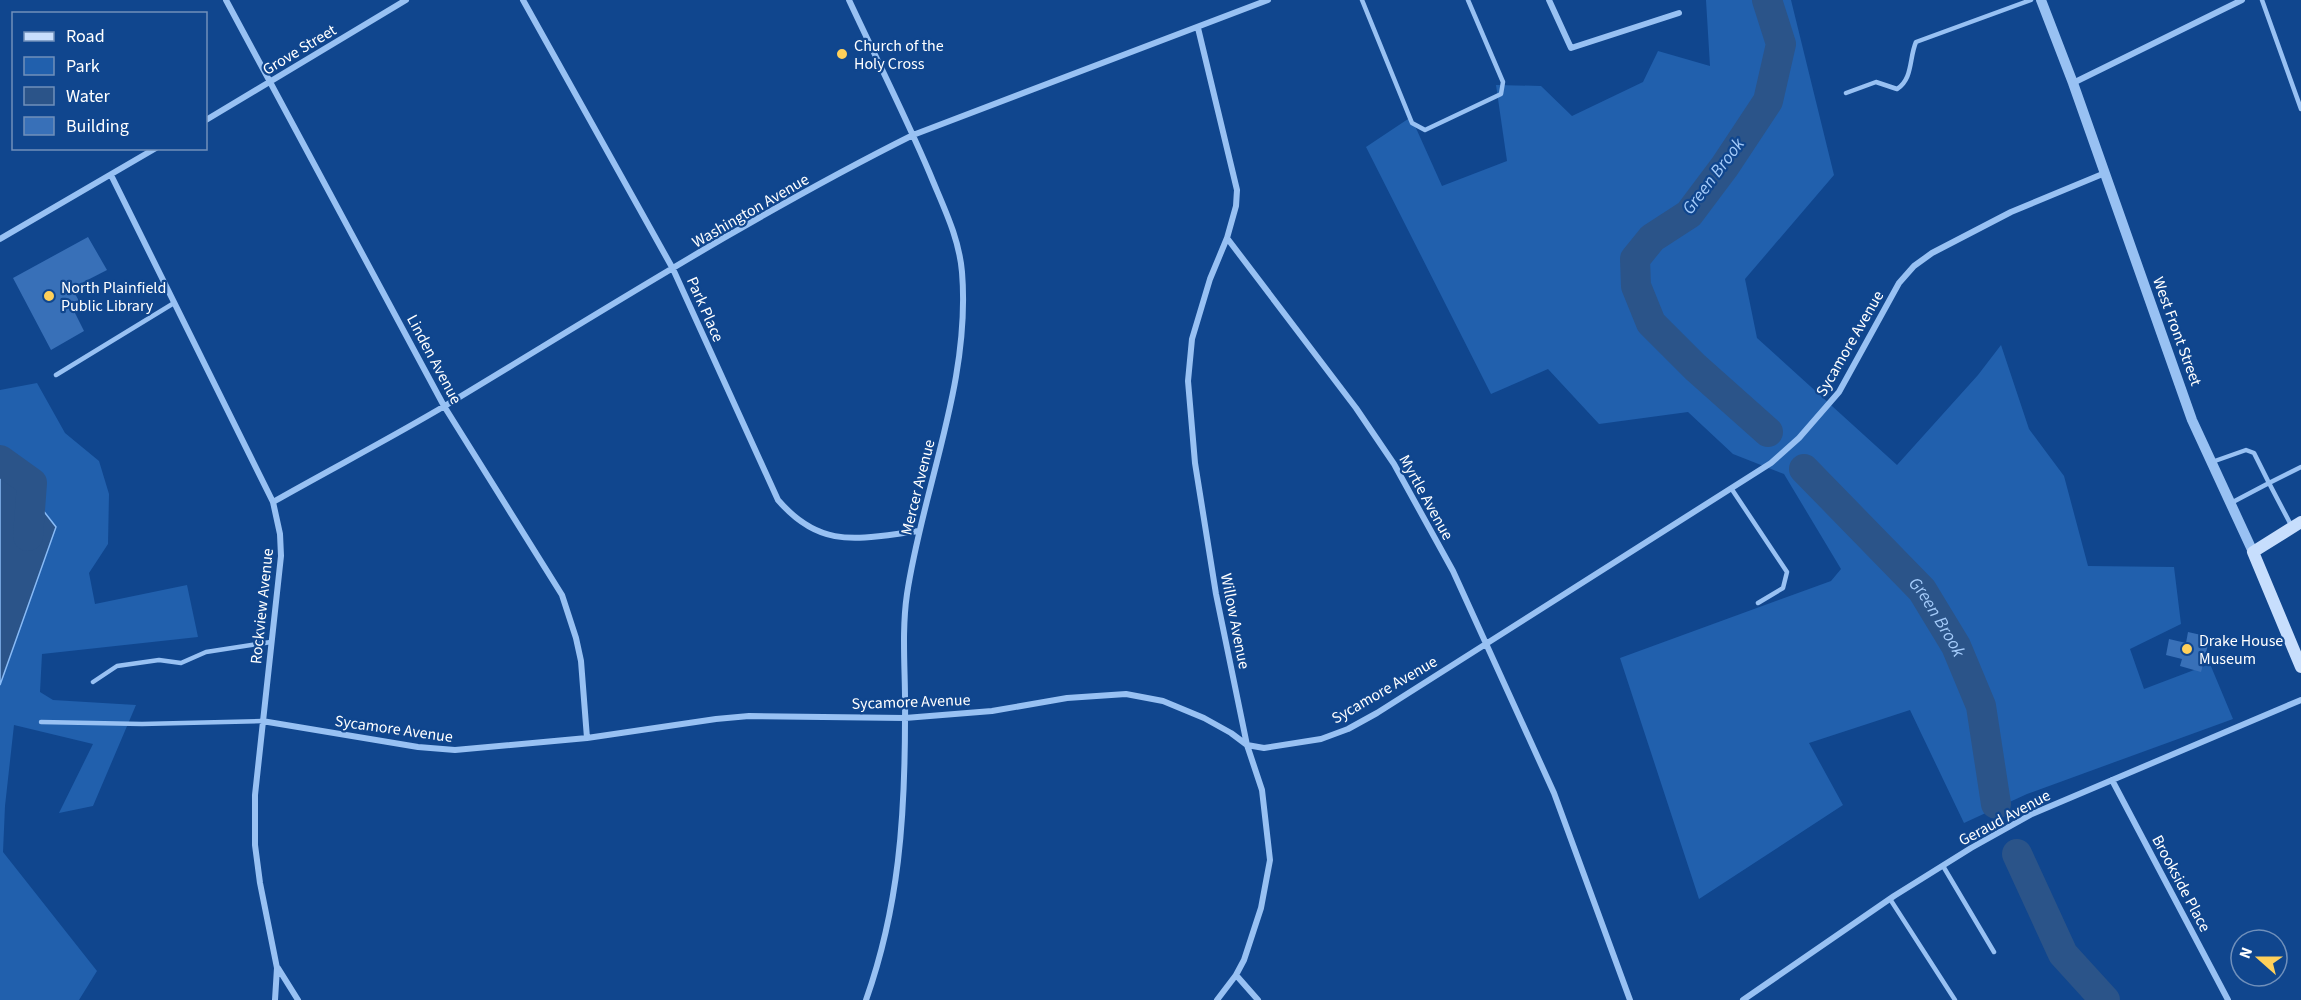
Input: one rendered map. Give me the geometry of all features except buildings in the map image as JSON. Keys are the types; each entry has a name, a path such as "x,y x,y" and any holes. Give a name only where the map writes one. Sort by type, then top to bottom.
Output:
{"main road":[{"path":"2253,552 2297,525"},
{"name":"West Front Street","path":"2253,552 2301,667"}],"street":[{"name":"Linden Avenue","path":"226,0 444,406 562,595 576,638 587,738"},
{"name":"Grove Street","path":"207,119 406,0"},
{"name":"Park Place","path":"523,0 673,269 778,500 789,513 821,534 848,539 919,531"},
{"name":"Mercer Avenue","path":"849,0 913,135 954,232 962,272 962,329 952,396 937,466 919,531 907,597 900,855 880,961 866,1000"},
{"name":"Washington Avenue","path":"273,502 444,406 673,269 867,158 913,135 1268,0"},
{"path":"1549,0 1571,48 1679,13"},
{"name":"West Front Street","path":"2041,0 2073,83 2192,420 2253,552"},
{"path":"2073,83 2242,0"},
{"path":"1198,28 1237,190 1236,206 1227,238"},
{"path":"0,239 153,150"},
{"name":"Sycamore Avenue","path":"262,721 418,747 455,750 587,738 750,716 905,718 992,711 1067,698 1126,694 1163,701 1203,718 1231,733 1247,745 1264,748 1321,739 1348,729 1771,463 1799,438 1839,392 1899,283 1914,266 1932,253 2011,212 2105,173"},
{"name":"Rockview Avenue","path":"111,175 273,502 280,534 281,556 255,795 255,844 260,883 277,968 275,1000"},
{"name":"Myrtle Avenue","path":"1227,238 1356,408 1394,464 1453,571 1554,793 1630,1000"},
{"name":"Willow Avenue","path":"1217,1000 1244,960 1261,908 1270,860 1262,790 1247,745 1209,550 1195,463 1188,381 1192,339 1210,279 1227,238"},
{"name":"Geraud Avenue","path":"1743,1000 1890,899 2032,814 2301,700"},
{"name":"Brookside Place","path":"2112,780 2228,1000"},
{"name":"Rockview Avenue","path":"277,968 298,1000"},
{"path":"1236,975 1258,1000"}],"lane":[{"path":"1362,0 1412,123 1425,130 1501,94 1503,82 1468,0"},
{"path":"1846,93 1876,82 1897,89 1905,84 1916,42 2031,0"},
{"path":"2262,0 2301,109"},
{"path":"56,375 174,303"},
{"path":"2212,462 2246,450 2254,453 2269,483 2297,525"},
{"path":"2230,503 2301,467"},
{"path":"1731,488 1787,572 1783,588 1758,603"},
{"path":"93,682 117,666 159,660 181,663 206,652 271,642"},
{"path":"41,722 142,724 262,721"},
{"path":"1942,866 1994,952"},
{"path":"1890,899 1955,1000"}],"green space":[{"path":"1706,0 1791,0 1834,175 1745,279 1757,338 1897,465 1978,375 2001,345 2029,429 2064,476 2088,566 2174,567 2181,624 2130,649 2144,689 2210,664 2233,719 2027,794 1964,823 1910,710 1809,743 1843,805 1699,899 1620,658 1831,581 1841,569 1784,474 1733,454 1688,412 1599,424 1548,369 1491,394 1366,147 1411,117 1442,186 1507,161 1496,85 1541,86 1572,116 1643,82 1658,51 1710,66"},
{"path":"37,383 65,433 99,461 109,494 108,544 89,573 95,604 187,585 198,637 42,654 40,692 53,700 136,705 93,806 59,813 93,744 14,725 5,806 3,852 97,971 79,1000 0,1000 0,390"}],"water":[{"path":"0,455 56,527 0,685"}],"waterway":[{"name":"Green Brook","path":"1767,0 1781,44 1768,101 1725,166 1689,214 1652,238 1635,259 1636,286 1651,323 1695,367 1768,432"},
{"path":"0,460 32,483 28,536"},
{"name":"Green Brook","path":"1804,469 1922,590 1956,646 1981,706 1996,804"},
{"name":"Green Brook","path":"2017,854 2063,954 2105,1000"}],"place":[{"name":"Church of the Holy Cross","path":"842,54"},
{"name":"North Plainfield Public Library","path":"49,296"},
{"name":"Drake House Museum","path":"2187,649"}]}
